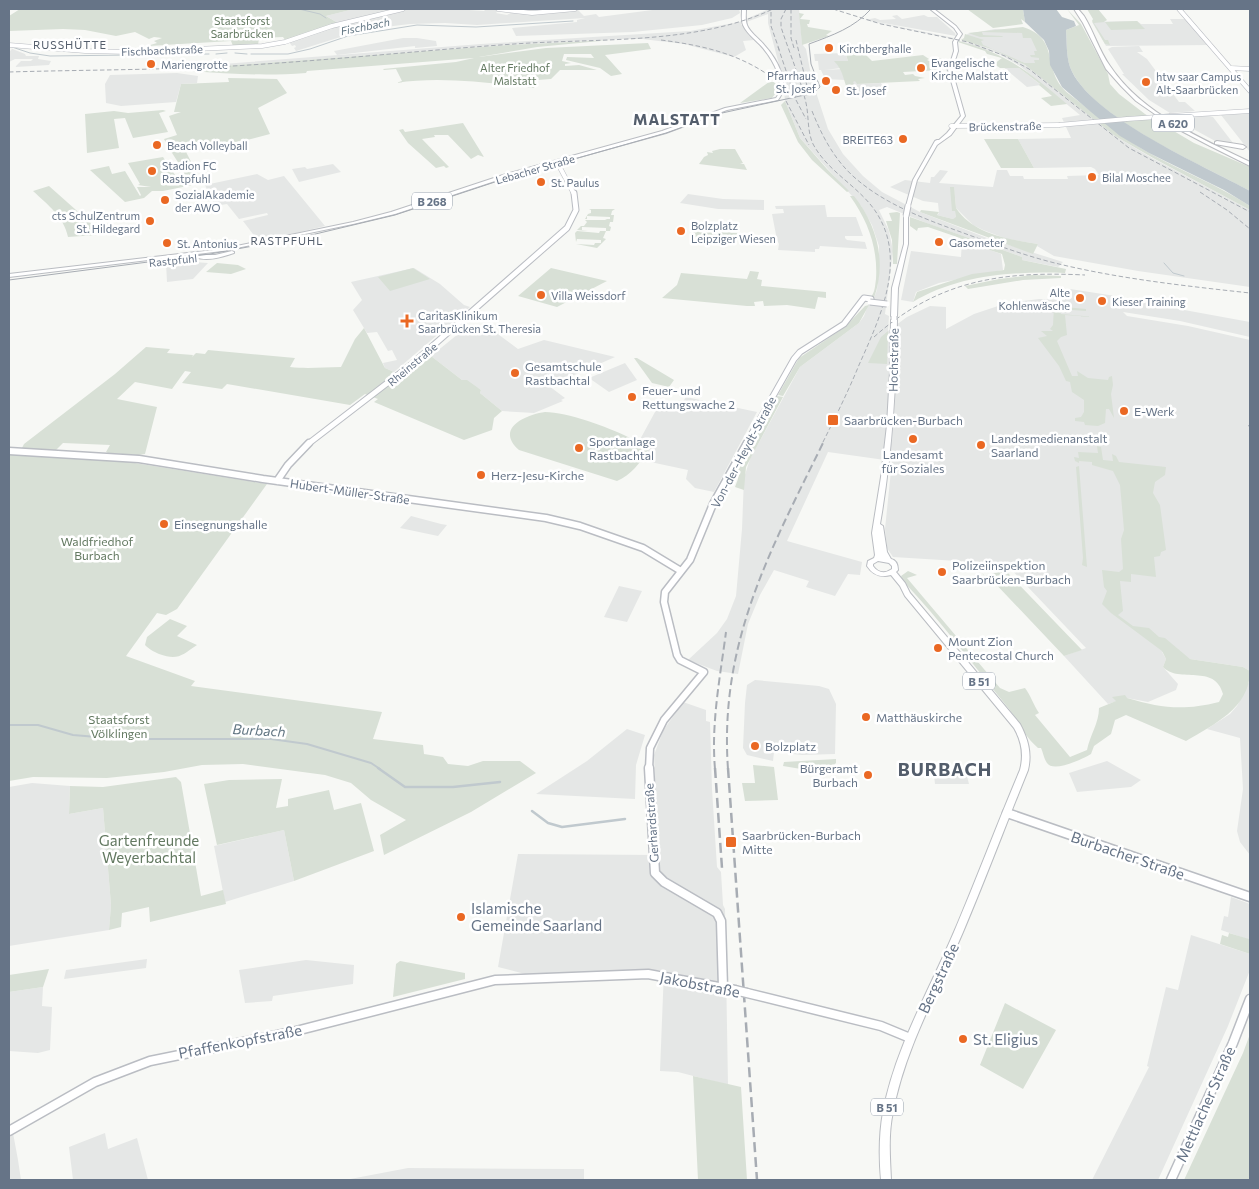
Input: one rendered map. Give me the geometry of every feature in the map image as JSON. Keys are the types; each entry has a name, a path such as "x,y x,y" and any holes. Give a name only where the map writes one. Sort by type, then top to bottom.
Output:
{"highway":[{"path":"1069,9 1088,31"},
{"name":"A 620","path":"1076,9 1108,67 1116,87 1155,117"},
{"name":"A 620","path":"1080,9 1108,60 1121,79 1146,102 1181,125 1250,164"},
{"path":"1085,9 1087,19"},
{"name":"A 620","path":"1108,67 1127,90 1156,113 1250,164"},
{"path":"1155,117 1201,144 1250,164"},
{"path":"1181,125 1219,144 1240,146"}],"main road":[{"path":"744,9 744,23 768,51 779,70 781,94 778,98"},
{"path":"746,26 749,9"},
{"path":"932,9 957,30 960,36 955,41 958,49 953,82 959,101 959,114 953,126"},
{"path":"778,98 781,82"},
{"name":"Lebacher Straße","path":"763,102 775,97 778,90"},
{"name":"Lebacher Straße","path":"334,229 404,214 495,183 664,132 722,110 778,98"},
{"name":"Lebacher Straße","path":"334,229 393,213 501,178 594,156 683,129 736,107"},
{"name":"Hochstraße","path":"877,559 879,554 876,533 891,425 895,288 906,244 906,216 915,180 937,144 943,140 953,126"},
{"path":"587,154 594,156"},
{"name":"B 268","path":"495,183 504,180 501,178"},
{"name":"Rastpfuhl","path":"128,263 222,250 334,229"},
{"name":"Rastpfuhl","path":"128,263 211,257 286,242 334,229"},
{"name":"B 268","path":"211,257 210,254 212,252 222,250"},
{"name":"B 268","path":"9,277 128,263"},
{"name":"B 268","path":"9,277 83,270 128,263"},
{"name":"B 268","path":"83,270 101,265"},
{"name":"Von-der-Heydt-Straße","path":"681,572 696,548 713,504 794,359 800,352 844,324"},
{"name":"Rheinstraße","path":"277,481 302,450 372,396"},
{"name":"Hochstraße","path":"878,521 884,552 888,560"},
{"path":"877,559 888,560"},
{"name":"B 51","path":"877,559 871,562 870,566 874,571 884,574 904,590"},
{"name":"B 51","path":"888,560 895,566 892,572 904,585 904,590"},
{"path":"884,574 892,572"},
{"name":"Bergstraße","path":"886,1180 884,1145 886,1110 910,1038 958,933 1007,813 1027,757 1027,749 1021,733 904,590"}],"street":[{"name":"Fischbachstraße","path":"9,45 85,51 141,52 250,47 285,42 332,26 403,9"},
{"path":"498,9 532,13 575,9"},
{"path":"1179,9 1250,91"},
{"path":"1231,68 1250,68"},
{"name":"Brückenstraße","path":"953,126 1021,127 1250,111"},
{"name":"Rheinstraße","path":"372,396 394,380 567,228 575,212 575,197 556,164"},
{"path":"844,324 863,300 894,303"},
{"name":"Hubert-Müller-Straße","path":"9,451 132,459 546,518 587,529 643,548 681,572"},
{"name":"Von-der-Heydt-Straße","path":"681,572 668,587 663,598 677,655 683,661 704,672"},
{"name":"Gerhardstraße","path":"704,672 664,720 655,734 648,758 648,777 655,873 664,882 717,913 720,921 723,987"},
{"name":"Burbacher Straße","path":"1007,813 1250,897"},
{"name":"Jakobstraße","path":"484,983 522,978 648,974 723,987 881,1026 910,1038"},
{"name":"Pfaffenkopfstraße","path":"9,1131 95,1082 150,1061 307,1028 484,983"},
{"name":"Mettlacher Straße","path":"1171,1180 1233,1043 1250,999"}],"shaded area":[{"path":"354,9 470,9 484,11 490,9 499,10 496,13 507,15 512,12 535,14 577,9 584,16 596,14 599,17 660,9 739,9 740,13 732,18 702,25 633,32 516,36 512,28 577,22 577,20 585,18 477,25 445,23 410,24 377,28 368,33 347,35 296,51 295,45 292,46 289,42 340,24 326,16"},
{"path":"769,9 799,9 802,44 806,49 812,80 828,129 843,154 863,176 882,192 920,212 987,238 1063,262 1058,267 1022,260 1022,257 887,207 879,210 889,231 893,251 885,314 889,316 888,331 907,317 930,306 946,307 946,329 974,314 1007,303 1039,299 1065,300 1067,290 1070,289 1122,297 1124,299 1250,322 1250,337 1180,321 1123,312 1127,316 1188,326 1250,340 1250,671 1243,667 1190,659 1162,652 1166,659 1163,667 1178,684 1176,690 1148,702 1127,698 1108,704 1064,656 1086,648 1006,564 893,557 887,548 885,529 892,461 828,452 787,541 862,562 860,575 848,574 835,596 806,587 809,581 774,570 760,595 748,624 738,674 717,671 688,660 717,633 727,619 736,596 744,478 750,459 800,367 859,323 864,316 871,297 874,298 877,290 879,246 872,225 861,206 800,138 785,101 783,80 768,23 768,14 741,24 754,40 743,41 746,50 734,57 684,44 642,39 620,39 508,45 195,68 197,66 481,44 690,31 739,22"},
{"path":"1023,9 1056,9 1062,17 1074,21 1076,26 1066,30 1070,67 1081,85 1099,104 1150,138 1250,191 1250,206 1224,190 1149,153 1120,136 1062,87 1050,65 1049,51 1044,40 1025,22"},
{"path":"897,15 902,19 924,15 937,17 956,36 872,21 953,39 865,20 875,18 880,20 896,19 892,16"},
{"path":"1170,19 1188,19 1211,45 1106,46 1092,22 1137,21 1141,24 1173,24"},
{"path":"995,29 1024,30 1038,41 1043,63 1025,63 1015,59 1037,73 1115,136 1152,158 1250,210 1250,287 1138,271 1054,256 1037,246 1038,244 1007,239 973,225 956,208 954,187 956,218 953,219 937,215 939,213 938,203 923,201 890,187 905,180 930,183 931,177 934,177 940,170 948,171 939,183 993,187 997,170 1007,170 1010,176 1023,176 1024,179 1068,179 1067,176 1099,175 1091,167 1034,168 1018,139 1071,138 1062,118 1080,115 1020,66 997,53 959,41 980,45 1005,55 969,40 967,34"},
{"path":"403,38 436,41 437,46 415,48 415,46 337,55 334,51"},
{"name":"htw saar Campus Alt-Saarbrücken","path":"1139,46 1143,52 1137,52 1147,59 1179,102 1185,102 1195,111 1170,113 1149,100 1122,74 1124,74 1108,49 1112,47"},
{"path":"10,48 25,54 26,56 39,56 38,59 51,61 49,65 15,67 21,61 31,61 33,59 15,59 9,62 9,52 12,49"},
{"path":"845,53 848,61 835,61 841,68 825,70 842,69 845,80 825,79 821,70 819,70 818,61 815,61 814,54"},
{"path":"1001,65 1019,68 1041,85 1027,87"},
{"path":"177,73 198,76 197,83 181,84 176,102 121,106 106,103 105,84 110,75"},
{"path":"852,81 856,81 857,84 881,83 884,90 856,95 851,94 846,85 853,84"},
{"path":"1250,113 1250,152 1221,115"},
{"name":"htw saar Campus Alt-Saarbrücken","path":"1207,115 1213,117 1233,143 1217,142 1173,118"},
{"path":"333,164 341,172 299,182 292,169 305,167 307,169"},
{"path":"257,174 268,180 284,176 325,226 259,242 243,221 268,215 267,213 239,219 227,204 215,206 205,185"},
{"path":"688,194 723,199 764,200 764,210 718,209 680,203"},
{"path":"825,205 827,217 856,217 863,236 845,236 845,238 847,240 865,242 867,249 820,246 819,249 815,249 815,252 778,250 779,244 772,214 784,213 783,209 776,209 775,206"},
{"path":"962,240 1001,254 1003,270 939,283 916,292 913,302 901,300 911,251 961,257"},
{"path":"192,260 194,262 208,263 193,279 167,282 166,263"},
{"name":"CaritasKlinikum Saarbrücken St. Theresia","path":"414,268 440,284 464,305 470,307 394,372 385,368 383,363 397,360 392,350 388,351 377,332 367,333 353,310 362,300 351,282"},
{"name":"Gesamtschule Rastbachtal","path":"468,326 495,332 518,349 544,340 615,357 549,386 565,398 561,400 563,401 534,413 502,411 480,393 481,390 462,380 431,356"},
{"path":"625,363 637,380 609,392 589,378"},
{"path":"686,397 757,412 714,492 695,488 686,479 688,470 641,460 648,450 637,445 661,401 681,405"},
{"path":"411,516 447,525 438,536 400,528"},
{"path":"619,586 642,591 627,622 604,617"},
{"path":"755,680 819,686 829,689 836,704 835,754 802,755 774,752 773,761 747,755 743,748 745,703 747,685"},
{"path":"1250,680 1250,855 1240,842 1237,831 1243,789 1240,738 1207,729 1230,714 1237,706"},
{"path":"683,702 706,710 706,721 710,722 717,867 721,872 723,905 725,909 728,1085 678,1072 660,1071 664,970 525,974 498,967 518,854 658,855 654,755 663,731"},
{"path":"627,729 645,735 636,765 635,799 536,794 587,761"},
{"path":"1107,761 1141,780 1131,787 1077,792 1069,773"},
{"path":"934,775 967,776 969,784 935,784"},
{"path":"32,783 70,786 69,814 103,808 111,905 109,930 9,946 9,787"},
{"path":"284,830 294,881 225,902 214,846"},
{"path":"1231,897 1250,904 1250,940 1221,930 1224,916 1228,917"},
{"path":"1191,935 1250,954 1250,970 1228,1026 1158,1180 1092,1180 1149,1067 1147,1066 1166,987 1178,990"},
{"path":"147,959 146,968 64,979 66,970"},
{"path":"306,960 354,965 353,984 273,996 272,1001 245,1003 239,970"},
{"path":"43,987 42,1006 52,1007 50,1050 38,1053 9,1051 9,992"},
{"path":"13,1133 21,1180 9,1180 9,1136"},
{"path":"105,1133 108,1149 137,1138 148,1180 73,1180 69,1147"},
{"path":"408,1168 584,1169 584,1180 345,1180"}],"green space":[{"name":"Staatsforst Saarbrücken","path":"20,9 354,9 326,16 338,23 286,41 283,37 259,38 258,45 233,46 231,41 147,46 157,43 154,41 162,38 154,37 149,39 135,32 116,36 85,30 9,31 9,16"},
{"path":"967,9 1023,9 1025,22 1021,19 1023,24 993,28"},
{"path":"1067,9 1081,24 1108,74 1110,84 1119,94 1145,114 1194,143 1250,167 1250,191 1150,138 1123,122 1100,104 1082,86 1070,67 1066,30 1079,25"},
{"path":"1087,9 1098,9 1107,20 1104,22 1137,21 1145,29 1111,30 1105,22 1094,23 1110,45 1105,44 1092,21 1093,19"},
{"path":"799,13 804,14 800,19 810,20 809,24 807,24 808,27 832,31 826,35 829,36 802,45"},
{"path":"1023,27 1035,32 1043,39 1055,76 1060,85 1069,94 1138,146 1238,198 1250,206 1250,210 1115,136 1025,65 992,49 961,40 965,34 984,40 981,41 983,45 1025,63 1035,63 1034,60 1039,60 1039,58 1031,57 1030,55 1035,55 1034,51 1037,51 1031,38 1023,38 1022,33 982,32 983,35 1003,37 980,37 968,33"},
{"name":"Alter Friedhof Malstatt","path":"611,40 537,47 479,57 546,48 648,43 651,49 605,55 622,74 611,76 600,68 566,60 567,57 594,58 591,54 564,54 562,61 571,63 565,64 565,66 579,65 597,70 560,70 551,79 538,80 534,88 447,80 396,83 402,81 396,69 383,69 456,62 474,58 307,71 306,73 291,74 191,71 195,68 508,45"},
{"path":"959,41 991,52 1017,65 1067,104 1051,106 1041,98 1052,96 1019,68 1000,68 994,64 1002,58 987,54 985,51"},
{"path":"850,52 853,54 864,53 872,61 923,55 929,61 938,58 947,60 947,71 943,66 940,70 903,72 905,75 913,74 925,78 918,79 920,81 857,84 855,81 851,85 855,87 848,87 849,93 842,72 834,61 848,61 846,55 840,54 851,54"},
{"path":"228,78 277,79 287,93 258,108 270,134 247,140 185,150 202,183 163,191 152,191 144,198 125,202 90,170 109,166 112,174 125,171 140,196 137,187 148,187 138,185 140,184 128,163 163,157 177,178 169,185 179,178 185,182 186,179 181,168 164,139 177,135 169,116 181,112 174,112 181,84 229,82"},
{"path":"769,82 776,84 775,94 772,98 740,103"},
{"path":"785,101 800,138 849,191 847,192 812,160 798,142 781,105"},
{"path":"114,111 128,113 166,111 159,113 168,132 133,138 125,118 114,119 119,148 87,153 85,114"},
{"path":"463,123 484,157 478,155 471,159 448,135 434,135 435,137 422,139 449,167 446,168 444,166 436,168 408,143 399,130 403,129 405,132"},
{"path":"984,139 1018,139 1034,168 1001,168"},
{"path":"735,149 743,163 740,164 744,164 747,170 699,164 708,155 707,152 713,153 712,151"},
{"path":"49,186 94,226 97,235 68,237 59,217 33,191"},
{"path":"950,187 954,187 956,208 972,224 1004,238 1038,244 1033,254 920,212 921,210 939,212 937,215 953,219 956,217 955,211 952,211"},
{"path":"850,196 854,196 869,219 878,244 880,271 874,298 871,297 876,279 873,246 867,225"},
{"path":"589,209 615,209 611,215 614,215 613,222 610,222 609,226 611,227 610,231 606,231 606,228 582,227 582,230 588,231 577,230 581,226 584,226 587,222 585,220 610,219 610,217 587,216 587,219 585,219 588,214 591,213"},
{"path":"889,213 900,213 897,264 893,264 892,240 886,221 892,221"},
{"path":"910,217 1022,257 1022,260 1066,269 1065,273 1006,274 967,280 930,293 913,302 917,292 972,274 1004,270 1005,265 1002,254 977,246 962,244 960,238 928,227 918,228 917,231 910,226"},
{"path":"694,230 739,233 740,237 737,240 692,237"},
{"path":"577,231 599,233 600,231 606,231 603,238 606,239 597,248 576,244 594,245 595,243 601,243 601,240 577,239 576,242 575,233"},
{"path":"217,263 238,265 246,269 231,274 206,272"},
{"path":"413,268 430,279 390,291 378,277"},
{"path":"551,268 607,281 557,307 518,296"},
{"path":"750,271 759,272 757,279 762,280 761,286 826,292 826,298 818,297 815,309 787,305 764,306 763,301 754,302 755,306 747,306 662,298 677,285 681,273 747,279"},
{"path":"1032,275 1061,276 1061,278 1023,280 968,289 965,286 999,279"},
{"path":"869,305 859,323 800,367 783,396 778,395 799,358 845,327 865,306"},
{"path":"1054,306 1086,309 1086,311 1059,309 1061,314 1095,317 1065,315 1067,335 1057,341 1072,376 1078,376 1077,371 1088,378 1108,380 1112,376 1111,394 1114,418 1109,409 1106,409 1105,423 1098,426 1085,425 1084,422 1075,421 1075,418 1081,417 1084,412 1084,400 1072,392 1070,382 1066,381 1059,366 1038,338 1047,336 1041,331 1053,331 1050,329 1053,325"},
{"path":"364,328 385,368 394,372 389,378 400,382 431,356 462,380 467,380 481,390 480,393 502,411 494,418 492,430 464,440 374,402 378,399 365,394 350,405 227,384 222,389 182,383 191,372 185,371 172,389 135,382 117,399 157,407 145,454 108,453 106,452 110,445 63,443 55,451 22,448 24,444 115,374 146,347 170,349 167,353 193,355 192,357 196,353 205,354 208,350 295,358 290,367 341,367 355,339"},
{"path":"888,331 887,364 868,363 881,337"},
{"path":"634,358 674,380 669,387 652,383"},
{"path":"777,396 783,397 746,467 744,490 735,487 738,479 736,472"},
{"name":"Sportanlage Rastbachtal","path":"545,412 564,414 599,425 631,438 648,450 635,468 617,481 519,450 512,442 510,436 515,424 529,416"},
{"path":"1097,446 1101,447 1103,460 1113,461 1112,454 1116,456 1119,462 1166,467 1165,475 1155,482 1153,493 1160,505 1166,550 1161,552 1160,556 1154,557 1156,577 1131,574 1131,582 1120,581 1123,611 1118,615 1133,626 1149,628 1159,637 1165,638 1190,659 1243,667 1250,671 1244,695 1237,705 1218,722 1186,741 1126,715 1115,720 1111,734 1094,746 1091,754 1082,759 1055,767 1047,763 1041,748 1038,748 1029,738 1009,709 944,628 903,581 901,576 908,571 917,575 907,578 1000,688 1009,692 1025,688 1039,713 1035,715 1070,757 1087,750 1098,719 1099,708 1116,701 1112,697 1125,695 1127,698 1172,707 1194,707 1219,702 1223,694 1219,685 1213,679 1205,676 1170,672 1163,667 1166,659 1162,651 1111,613 1102,604 1107,591 1104,587 1102,570 1119,572 1123,569 1121,539 1124,530 1120,485 1113,471 1092,465 1092,462 1079,461 1079,463 1075,461 1074,457 1079,458 1078,452 1098,453"},
{"path":"12,454 122,461 267,484 177,609 166,615 157,613 126,656 195,681 191,686 382,712 373,739 423,745 424,754 443,757 448,764 468,766 483,761 520,761 536,773 471,812 384,855 380,835 406,820 371,800 351,783 325,775 243,764 202,765 164,772 107,778 33,777 9,781 9,456"},
{"path":"1079,466 1087,567 1082,565 1076,467"},
{"path":"1005,570 1082,650 1064,656 991,579 987,580 982,573 985,576"},
{"path":"170,619 187,626 177,636 197,645 180,656 175,657 159,654 145,645 147,637"},
{"path":"836,759 836,763 825,773 783,766 784,762"},
{"path":"753,765 774,767 778,800 745,801 742,783 755,783"},
{"name":"Gartenfreunde Weyerbachtal","path":"176,777 181,782 201,896 223,890 226,904 150,922 149,907 122,913 121,927 109,930 111,905 103,808 69,814 70,786 103,787"},
{"name":"Gartenfreunde Weyerbachtal","path":"282,779 276,808 288,806 288,799 329,790 334,810 361,803 374,851 294,881 284,830 217,845 204,784 229,780"},
{"path":"1229,933 1249,939 1250,954 1220,944 1222,935 1228,937"},
{"path":"400,961 465,973 465,979 393,997 396,964"},
{"path":"49,969 43,987 9,992 9,975"},
{"path":"1005,1003 1056,1030 1023,1089 980,1065"},
{"path":"1250,1034 1250,1180 1184,1180 1243,1053"},
{"path":"693,1076 741,1087 747,1180 698,1180"}],"waterway":[{"path":"299,9 320,14 326,18"},
{"name":"Fischbach","path":"251,54 288,54 310,49 348,36 417,25 476,27 573,21"},
{"name":"Fischbach","path":"12,47 30,53 50,56 209,54"},
{"name":"Fischbach","path":"216,54 227,53"},
{"name":"Fischbach","path":"235,53 247,54"},
{"path":"1164,263 1173,273 1184,276"},
{"name":"Burbach","path":"9,725 38,725 73,735 121,739 271,739 307,744 371,763 380,769"},
{"name":"Burbach","path":"378,768 405,787 453,787 500,782"},
{"name":"Burbach","path":"532,811 548,823 562,827 625,819"}],"tram line":[{"path":"9,280 210,254 307,236 395,215 504,179 666,133 722,113 814,93 820,87 811,64 809,44 850,26 871,9"}],"railway":[{"path":"9,72 214,67 514,44 646,38 712,29 743,21 773,9"},
{"path":"786,9 781,19 781,27 804,93 813,144 828,164 872,207 887,235 890,254 890,273 881,311 850,385 822,444"},
{"path":"791,9 791,38 794,48"},
{"path":"833,9 881,24 968,42 1005,56 1029,69 1129,148 1250,212"},
{"path":"771,12 771,26 780,52"},
{"path":"661,40 689,44 729,55 755,66 767,74"},
{"path":"796,40 807,86"},
{"path":"778,47 796,100 806,119"},
{"path":"786,101 809,145"},
{"path":"812,111 829,147 840,163 854,177 877,195 917,215 1008,249 1059,264 1130,278 1250,293"},
{"path":"1200,192 1227,210 1250,229"},
{"path":"874,337 898,318 922,303 947,291 972,283 1026,275 1085,275"},
{"path":"728,769 727,723 732,680 740,639 752,599 767,560 823,443"},
{"path":"715,769 715,718 726,632"},
{"path":"715,768 722,868"},
{"path":"728,768 757,1180"}],"place":[{"name":"Kirchberghalle","path":"829,48"},
{"name":"Mariengrotte","path":"151,64"},
{"name":"Evangelische Kirche Malstatt","path":"921,68"},
{"name":"Pfarrhaus St. Josef","path":"826,81"},
{"name":"htw saar Campus Alt-Saarbrücken","path":"1146,82"},
{"name":"St. Josef","path":"836,90"},
{"name":"BREITE63","path":"903,139"},
{"name":"Beach Volleyball","path":"157,145"},
{"name":"Stadion FC Rastpfuhl","path":"152,171"},
{"name":"Bilal Moschee","path":"1092,177"},
{"name":"St. Paulus","path":"541,182"},
{"name":"SozialAkademie der AWO","path":"165,200"},
{"name":"cts SchulZentrum St. Hildegard","path":"150,221"},
{"name":"Bolzplatz Leipziger Wiesen","path":"681,231"},
{"name":"Gasometer","path":"939,242"},
{"name":"St. Antonius","path":"167,243"},
{"name":"Villa Weissdorf","path":"541,295"},
{"name":"Alte Kohlenwäsche","path":"1080,298"},
{"name":"Kieser Training","path":"1102,301"},
{"name":"CaritasKlinikum Saarbrücken St. Theresia","path":"407,321"},
{"name":"Gesamtschule Rastbachtal","path":"515,373"},
{"name":"Feuer- und Rettungswache 2","path":"632,397"},
{"name":"E-Werk","path":"1124,411"},
{"name":"Saarbrücken-Burbach","path":"833,420"},
{"name":"Landesamt für Soziales","path":"913,439"},
{"name":"Landesmedienanstalt Saarland","path":"981,445"},
{"name":"Sportanlage Rastbachtal","path":"579,448"},
{"name":"Herz-Jesu-Kirche","path":"481,475"},
{"name":"Einsegnungshalle","path":"164,524"},
{"name":"Polizeiinspektion Saarbrücken-Burbach","path":"942,572"},
{"name":"Mount Zion Pentecostal Church","path":"938,648"},
{"name":"Matthäuskirche","path":"866,717"},
{"name":"Bolzplatz","path":"755,746"},
{"name":"Bürgeramt Burbach","path":"868,775"},
{"name":"Saarbrücken-Burbach Mitte","path":"731,842"},
{"name":"Islamische Gemeinde Saarland","path":"461,917"},
{"name":"St. Eligius","path":"963,1039"}],"district":[{"name":"RUSSHÜTTE","path":"70,44"},
{"name":"MALSTATT","path":"677,119"},
{"name":"RASTPFUHL","path":"287,240"},
{"name":"BURBACH","path":"945,769"}],"park label":[{"name":"Waldfriedhof Burbach","path":"97,548"},
{"name":"Staatsforst Völklingen","path":"119,726"}]}
